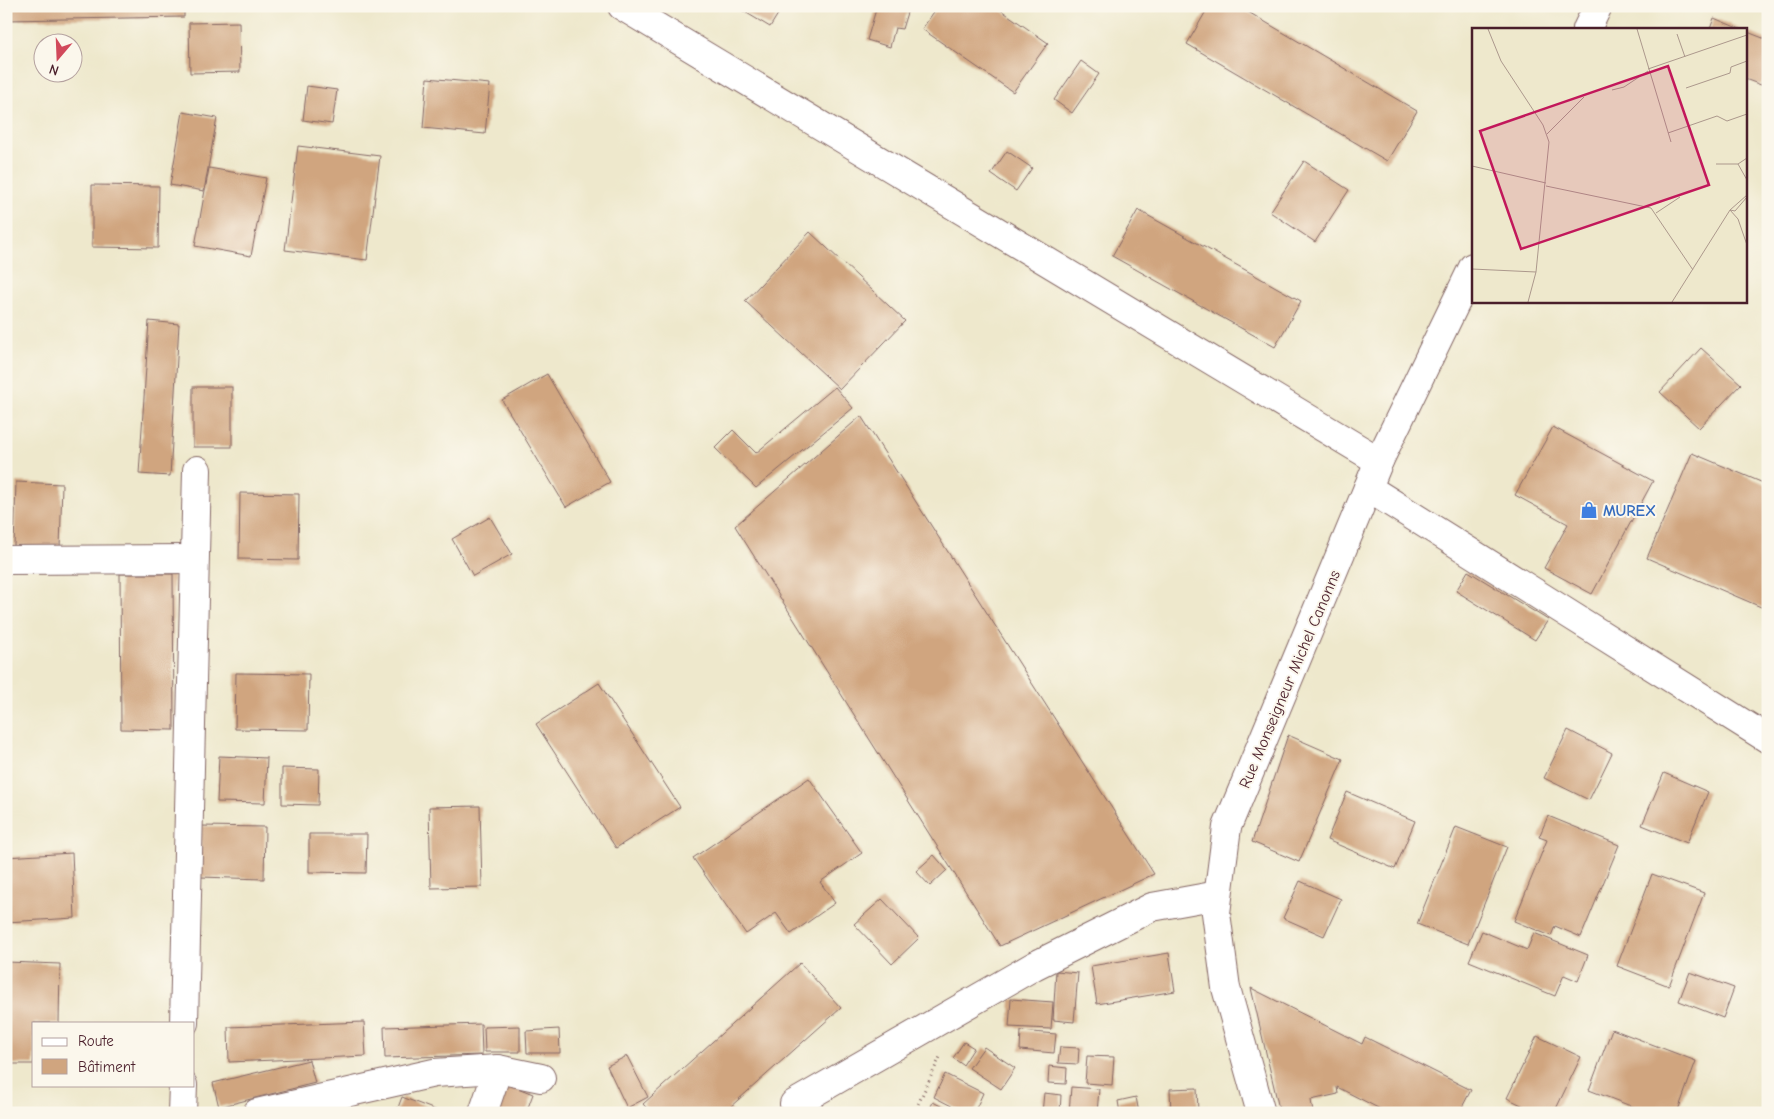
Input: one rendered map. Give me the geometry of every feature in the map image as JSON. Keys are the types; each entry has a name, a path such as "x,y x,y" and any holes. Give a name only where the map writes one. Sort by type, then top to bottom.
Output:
{"street":[{"path":"622,6 1379,461"},
{"path":"1587,28 1598,6"},
{"name":"Rue Monseigneur Michel Canonns","path":"1261,1113 1226,988 1216,913 1227,827 1379,461 1472,269"},
{"path":"184,1022 197,470"},
{"path":"1368,488 1768,739"},
{"path":"6,560 194,560"},
{"path":"794,1104 1034,966 1152,907 1218,895"},
{"path":"257,1113 434,1073 498,1069 542,1078"},
{"path":"482,1113 498,1069"},
{"path":"182,1113 183,1086"}],"path":[{"path":"914,1113 947,1042 956,1011"}],"building":[{"path":"6,6 184,6 184,17 6,20"},
{"path":"735,6 783,6 770,27"},
{"path":"877,6 909,6 902,29 895,28 890,47 867,40"},
{"path":"938,6 995,6 1048,43 1013,92 922,29"},
{"path":"1209,6 1238,6 1417,111 1387,161 1187,44"},
{"path":"1714,18 1738,28 1710,28"},
{"path":"239,22 240,72 190,73 189,23"},
{"path":"1746,31 1768,40 1768,69 1761,85 1746,79"},
{"path":"1081,61 1099,74 1072,113 1054,100"},
{"path":"427,78 490,84 485,134 423,128"},
{"path":"307,86 337,90 332,124 303,120"},
{"path":"183,112 217,118 204,191 170,185"},
{"path":"298,146 380,156 367,260 285,250"},
{"path":"1007,151 1032,168 1016,191 991,174"},
{"path":"1304,161 1349,190 1315,242 1270,212"},
{"path":"209,168 266,178 251,256 195,246"},
{"path":"92,185 159,186 158,248 92,247"},
{"path":"1138,210 1301,301 1275,347 1112,256"},
{"path":"810,232 905,321 840,389 745,301"},
{"path":"149,321 179,324 170,476 139,474"},
{"path":"1701,348 1741,384 1699,428 1660,392"},
{"path":"547,374 610,482 566,507 502,400"},
{"path":"193,387 232,387 232,447 193,447"},
{"path":"835,387 853,408 756,488 715,448 733,430 756,453"},
{"path":"861,416 1154,874 1000,946 735,526"},
{"name":"MUREX","path":"1553,427 1653,481 1592,594 1544,568 1568,524 1515,495"},
{"path":"1692,453 1768,485 1768,610 1647,558"},
{"path":"16,482 62,484 60,548 14,546"},
{"path":"240,493 299,494 298,560 239,559"},
{"path":"490,517 512,554 473,576 452,539"},
{"path":"1468,571 1548,620 1535,640 1456,591"},
{"path":"120,574 173,574 174,730 121,729"},
{"path":"236,673 309,674 308,730 235,729"},
{"path":"599,683 680,807 616,848 536,724"},
{"path":"1568,730 1612,753 1589,800 1544,778"},
{"path":"1288,735 1343,759 1299,862 1252,842"},
{"path":"219,756 267,758 265,803 217,802"},
{"path":"282,768 319,769 318,805 282,804"},
{"path":"1664,773 1708,792 1687,843 1642,825"},
{"path":"809,778 862,853 820,882 835,903 791,934 776,913 746,934 693,858"},
{"path":"1347,792 1415,821 1395,869 1327,840"},
{"path":"480,806 482,887 431,888 429,807"},
{"path":"1548,816 1619,845 1581,937 1555,926 1551,936 1514,921 1547,840 1539,837"},
{"path":"201,826 265,827 264,879 200,877"},
{"path":"1456,827 1507,847 1468,944 1417,924"},
{"path":"309,834 367,834 366,873 309,872"},
{"path":"72,853 75,918 6,922 6,857"},
{"path":"934,855 947,870 930,886 916,871"},
{"path":"1652,874 1704,893 1669,986 1617,966"},
{"path":"1300,881 1341,899 1324,936 1283,918"},
{"path":"882,899 919,938 892,964 854,924"},
{"path":"1482,931 1527,950 1534,933 1588,955 1578,981 1564,975 1555,996 1469,961"},
{"path":"1169,953 1175,991 1097,1004 1091,966"},
{"path":"6,962 60,964 59,1022 32,1022 32,1064 6,1064"},
{"path":"800,963 841,1008 729,1108 734,1113 651,1113 643,1104"},
{"path":"1056,971 1078,973 1074,1022 1053,1020"},
{"path":"1690,972 1734,988 1723,1018 1679,1001"},
{"path":"1251,988 1362,1044 1365,1037 1471,1090 1459,1113 1388,1113 1337,1087 1338,1094 1311,1100 1313,1113 1280,1113"},
{"path":"1011,999 1053,1002 1051,1029 1009,1027"},
{"path":"364,1022 366,1056 229,1062 228,1027"},
{"path":"481,1024 482,1055 385,1058 384,1027"},
{"path":"520,1026 520,1052 485,1052 484,1027"},
{"path":"559,1029 560,1053 527,1053 526,1031"},
{"path":"1612,1029 1696,1061 1677,1113 1649,1113 1589,1090"},
{"path":"1021,1031 1056,1034 1054,1053 1020,1050"},
{"path":"1537,1036 1581,1057 1554,1113 1538,1113 1507,1098"},
{"path":"964,1042 974,1048 963,1065 953,1058"},
{"path":"984,1047 1015,1068 1001,1089 969,1068"},
{"path":"1060,1047 1079,1048 1078,1064 1058,1063"},
{"path":"627,1056 648,1097 627,1108 607,1066"},
{"path":"1087,1056 1114,1057 1112,1085 1085,1083"},
{"path":"309,1060 315,1083 219,1107 213,1083"},
{"path":"1049,1066 1067,1068 1066,1084 1048,1083"},
{"path":"945,1074 983,1093 974,1113 965,1113 934,1097"},
{"path":"505,1083 533,1094 526,1113 494,1113"},
{"path":"1071,1087 1099,1089 1097,1113 1069,1113"},
{"path":"1197,1088 1198,1112 1171,1113 1170,1089"},
{"path":"1044,1093 1061,1095 1060,1113 1042,1113"},
{"path":"402,1097 443,1113 396,1113"},
{"path":"1136,1097 1139,1113 1120,1113 1118,1101"},
{"path":"933,1102 954,1113 928,1113"}],"place":[{"name":"MUREX","path":"1589,510"}]}
